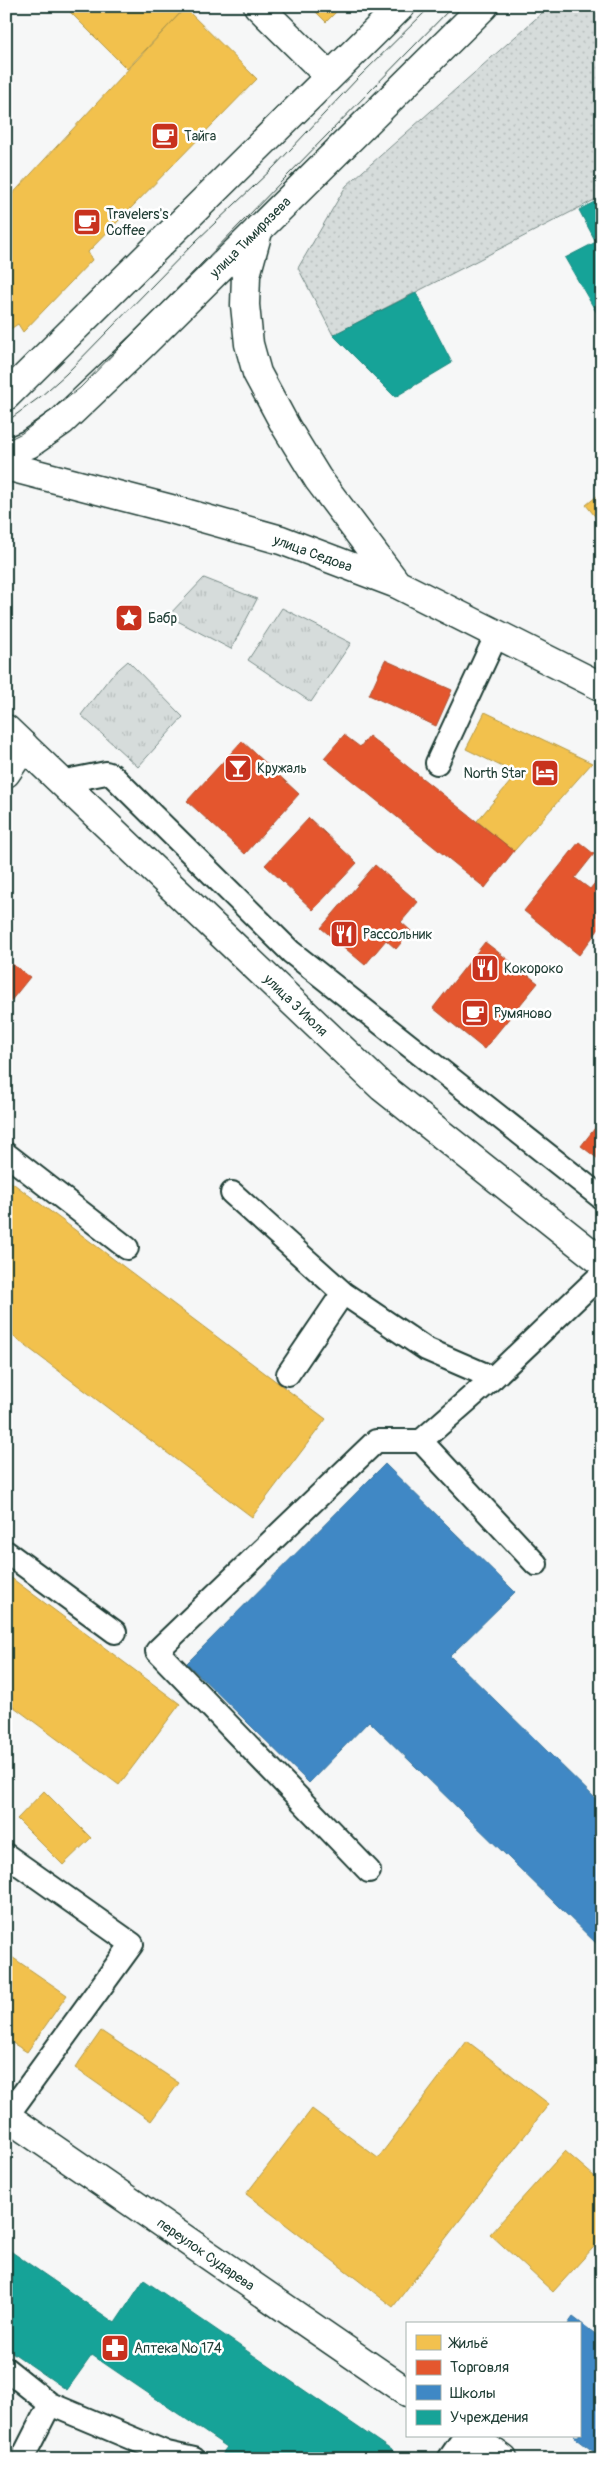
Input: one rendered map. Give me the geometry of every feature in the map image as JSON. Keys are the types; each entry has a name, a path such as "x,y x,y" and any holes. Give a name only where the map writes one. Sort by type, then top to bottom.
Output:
{"street":[{"path":"258,6 329,76"},
{"path":"9,398 401,6"},
{"name":"улица Тимирязева","path":"6,454 29,444 62,421 141,346 484,6"},
{"path":"259,228 246,275 245,305 249,344 257,372 286,427 318,479 397,584"},
{"name":"улица Седова","path":"6,466 248,530 397,584 602,687"},
{"path":"6,773 15,738"},
{"name":"улица 3 Июля","path":"15,738 382,1087 602,1262"},
{"name":"переулок Сударева","path":"6,2116 406,2391"},
{"path":"474,2438 503,2459"}],"lane":[{"path":"438,763 497,634"},
{"path":"62,782 106,773 112,775 291,952 602,1198"},
{"path":"6,1154 127,1248"},
{"path":"232,1193 343,1293 426,1349 494,1378"},
{"path":"369,1871 157,1651 376,1441 421,1441 494,1378 602,1274"},
{"path":"288,1374 343,1293"},
{"path":"421,1441 536,1564"},
{"path":"6,1552 116,1632"},
{"path":"6,1855 132,1944 6,2116"},
{"path":"6,2369 50,2404 168,2453 194,2459"},
{"path":"22,2459 50,2404"},
{"path":"449,2459 464,2438"}],"green space":[{"path":"550,6 602,6 602,196 333,335 298,268 346,186"},
{"path":"204,578 257,599 231,649 168,616"},
{"path":"282,608 351,643 311,702 248,660"},
{"path":"128,661 183,717 138,767 81,715 111,676"}],"building: Жильё":[{"path":"64,6 184,6 185,8 127,69"},
{"path":"310,6 342,6 326,22"},
{"path":"185,8 257,79 88,252 92,260 23,332 18,324 6,332 6,201"},
{"path":"602,492 602,525 586,505"},
{"path":"485,712 592,763 514,851 477,821 517,774 466,749"},
{"path":"6,1178 326,1419 252,1517 6,1331"},
{"path":"6,1574 180,1704 119,1785 6,1701"},
{"path":"44,1791 91,1838 63,1865 17,1819"},
{"path":"6,1953 67,1995 27,2052 6,2039"},
{"path":"101,2031 179,2083 151,2121 75,2068"},
{"path":"467,2041 549,2104 393,2307 246,2194 312,2109 378,2158"},
{"path":"565,2151 602,2183 602,2238 553,2292 490,2234"}],"building: Торговля":[{"path":"385,660 452,690 436,726 369,695"},
{"path":"344,735 360,747 369,736 514,851 485,888 324,758"},
{"path":"242,741 299,794 245,854 187,801"},
{"path":"309,818 357,863 313,910 265,865"},
{"path":"579,842 594,854 575,878 590,889 598,879 602,882 602,925 579,955 524,911"},
{"path":"375,865 418,902 401,922 411,931 396,949 386,940 365,965 321,928"},
{"path":"485,942 538,983 484,1049 433,1008"},
{"path":"12,964 30,977 6,1007 6,970"},
{"path":"602,1119 602,1162 581,1146"}],"building: Школы":[{"path":"385,1464 515,1592 450,1656 602,1805 602,1949 369,1721 309,1783 187,1663"},
{"path":"573,2317 580,2322 569,2322"},
{"path":"580,2322 602,2339 602,2458 576,2438 580,2438"}],"building: Учреждения":[{"path":"602,198 602,322 565,258 596,242 579,210"},
{"path":"416,293 452,363 395,397 333,335"},
{"path":"6,2248 115,2323 144,2280 404,2459 218,2459 227,2447 92,2355 67,2390 6,2348"}],"tram line":[{"path":"6,422 40,397 66,374 196,241 273,168 358,78 431,6"},
{"path":"6,441 22,433 80,388 453,6"}],"place":[{"name":"Тайга","path":"165,136"},
{"name":"Travelers's Coffee","path":"87,222"},
{"name":"Бабр","path":"129,618"},
{"name":"Кружаль","path":"238,768"},
{"name":"North Star","path":"545,773"},
{"name":"Рассольник","path":"344,934"},
{"name":"Кокороко","path":"485,968"},
{"name":"Румяново","path":"475,1013"},
{"name":"Аптека № 174","path":"115,2348"}]}
